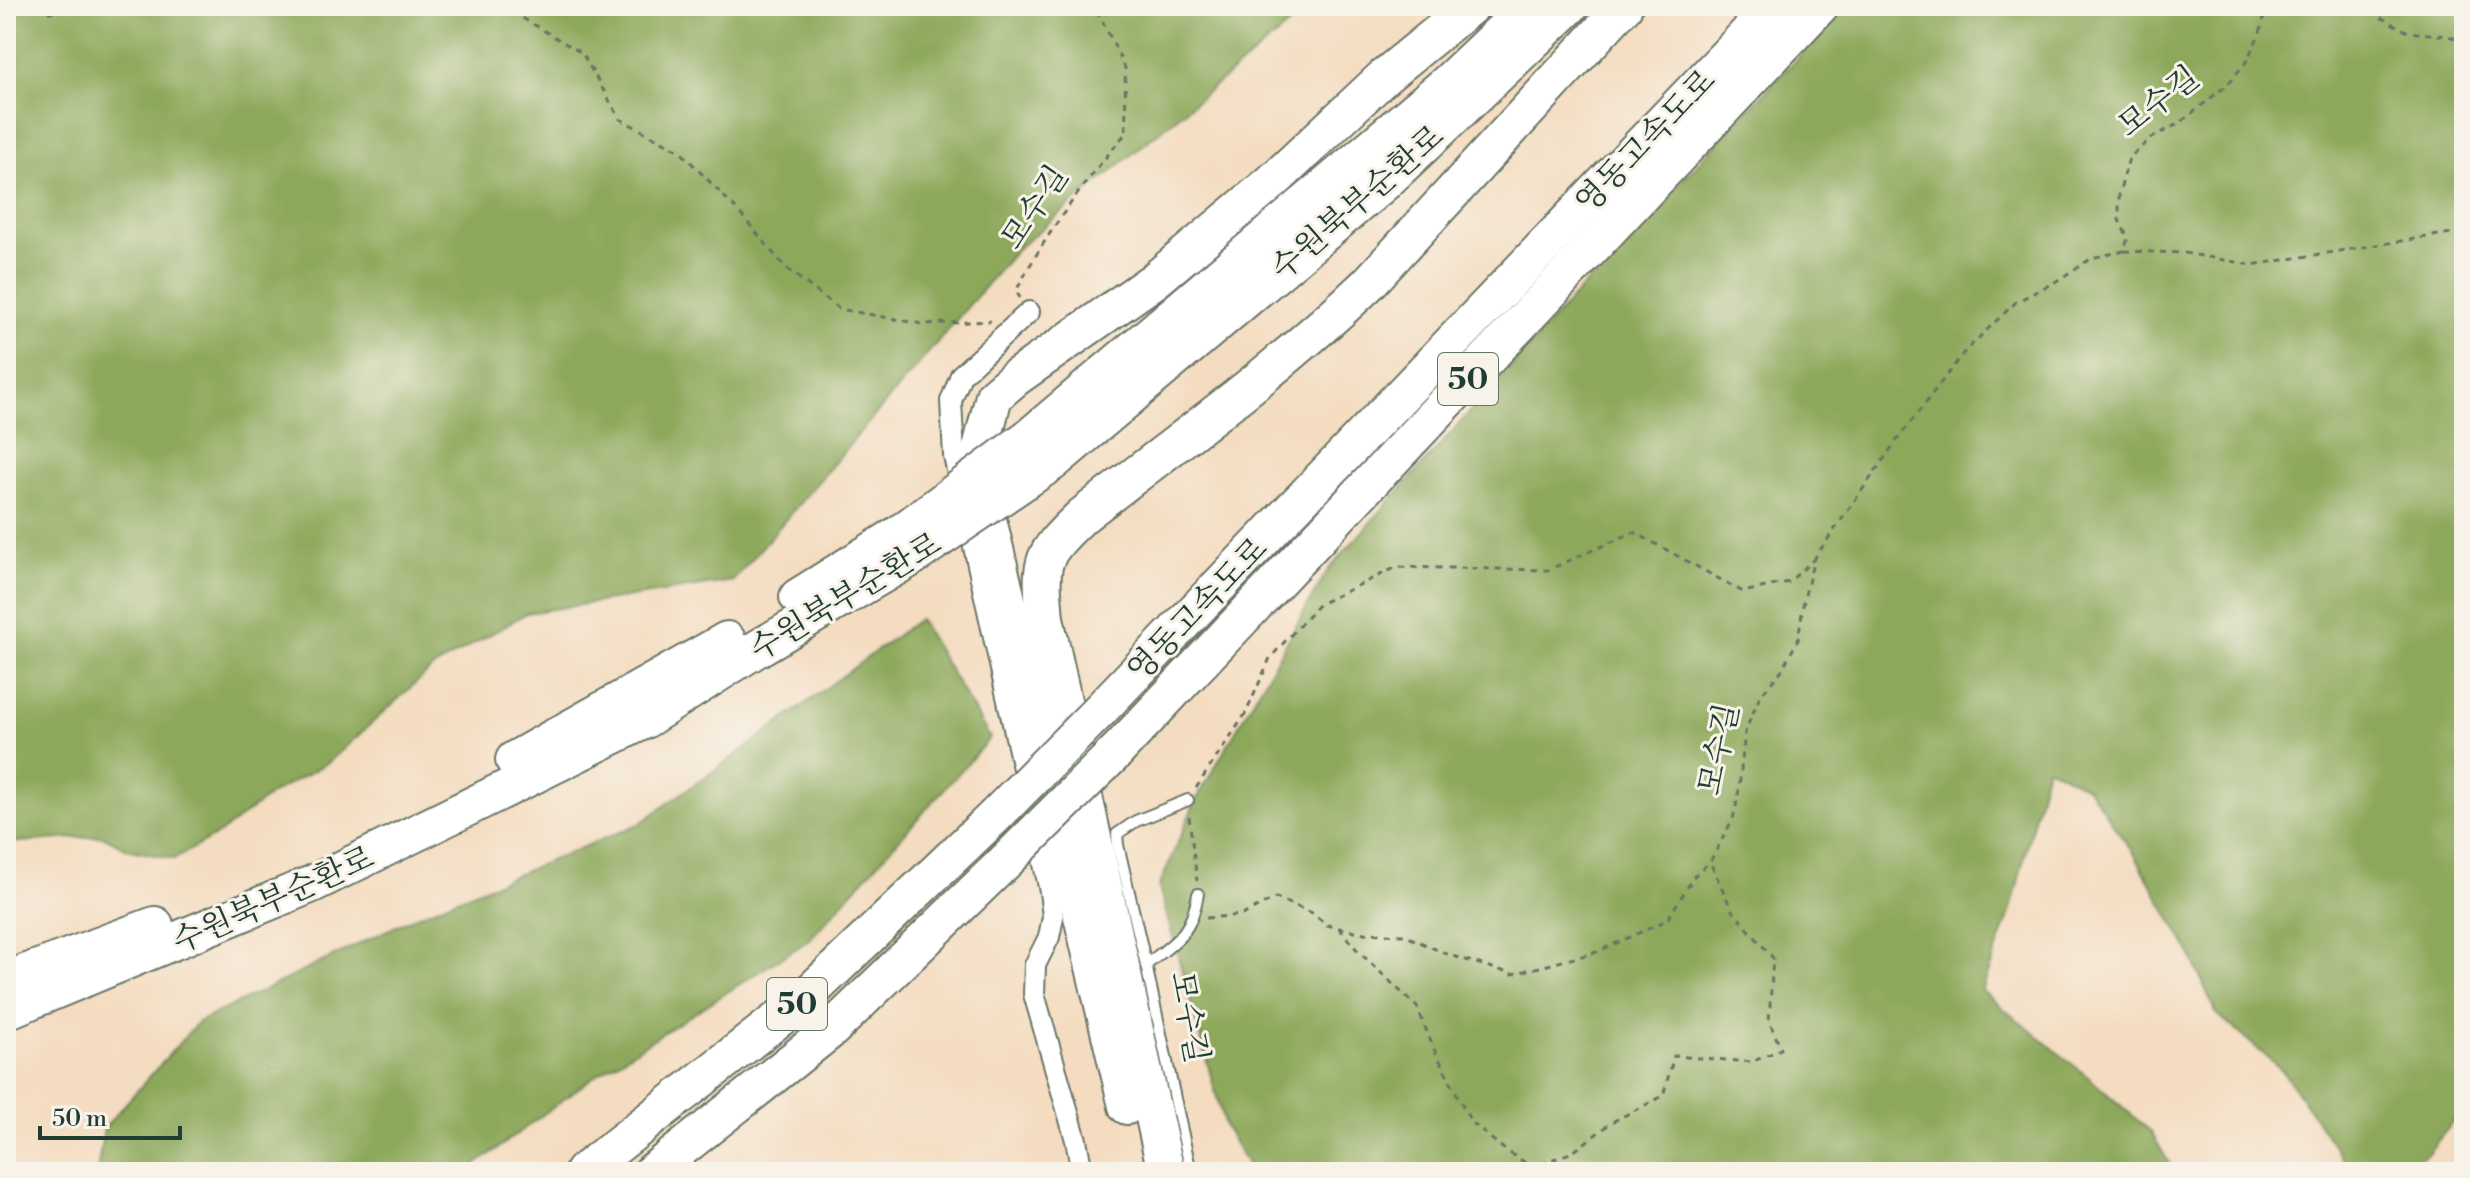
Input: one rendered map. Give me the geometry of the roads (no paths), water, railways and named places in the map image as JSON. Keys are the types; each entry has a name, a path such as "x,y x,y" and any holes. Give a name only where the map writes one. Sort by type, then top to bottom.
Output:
{"highway":[{"path":"1142,1172 981,490 977,464 994,396 1155,280 1272,182 1384,77 1471,6"},
{"name":"수원북부순환로","path":"1041,450 1528,6"},
{"name":"수원북부순환로","path":"6,1011 312,884 645,720 755,650 1041,450 1384,183 1570,6"},
{"path":"1166,1172 1045,618 1042,579 1045,556 1082,516 1328,323 1368,284 1624,6"},
{"name":"영동고속도로","path":"583,1172 799,1003 994,817 1774,6"},
{"name":"영동고속도로","path":"652,1172 831,1030 1116,752 1820,6"},
{"name":"수원북부순환로","path":"6,980 169,920 336,849 480,779 709,650 905,546"}],"street":[{"path":"1029,312 961,375 951,401 954,456 1050,891 1053,917 1049,937 1035,965 1034,994 1076,1140 1082,1172"}],"lane":[{"path":"1146,965 1117,834 1136,821 1188,800"},
{"name":"모수길","path":"1191,1172 1146,965 1184,935 1194,917 1198,894"}]}
